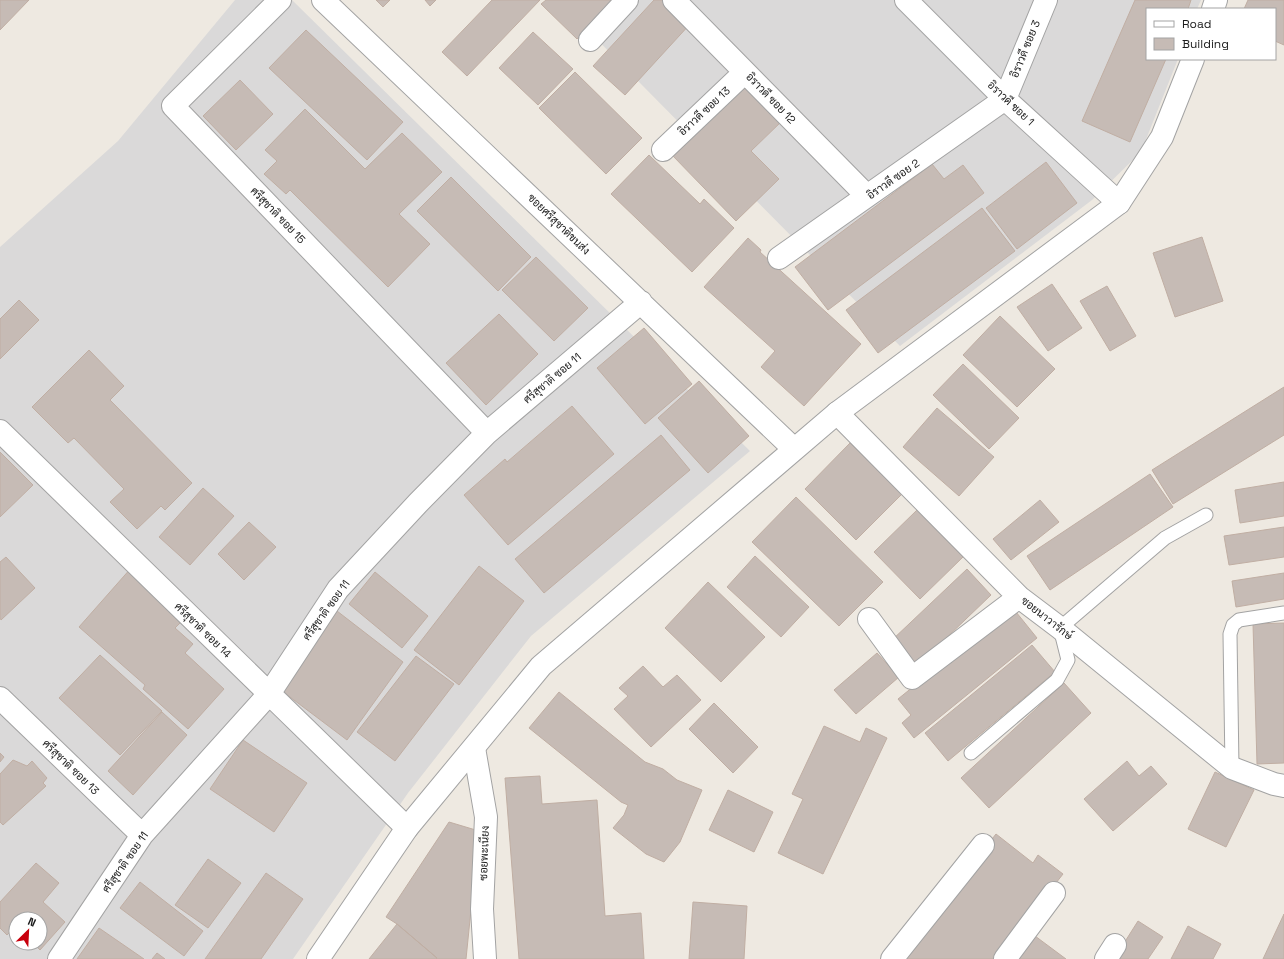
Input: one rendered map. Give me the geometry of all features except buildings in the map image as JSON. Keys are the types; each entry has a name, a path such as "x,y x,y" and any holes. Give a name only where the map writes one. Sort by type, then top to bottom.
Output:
{"street":[{"name":"ศรีสุชาติ ซอย 15","path":"280,0 173,106 487,433"},
{"name":"ซอยศรีสุชาติขนส่ง","path":"323,0 794,448"},
{"path":"590,40 627,0"},
{"name":"อิราวดี ซอย 12","path":"674,0 867,196"},
{"name":"อิราวดี ซอย 1","path":"906,0 1005,99 1119,204"},
{"name":"อิราวดี ซอย 3","path":"1005,99 1046,0"},
{"path":"318,959 407,828 541,666 794,448 837,413 1119,204 1162,137 1193,60"},
{"name":"อิราวดี ซอย 13","path":"663,150 746,72"},
{"name":"อิราวดี ซอย 2","path":"779,258 1005,99"},
{"name":"ศรีสุชาติ ซอย 11","path":"59,959 142,835 269,694 338,590 418,503 487,433 641,302"},
{"name":"ซอยนาวารักษ์","path":"837,413 1019,597 1060,628 1232,768 1274,784 1284,786"},
{"name":"ศรีสุชาติ ซอย 14","path":"0,431 407,828"},
{"path":"869,619 912,678 1019,597"},
{"name":"ศรีสุชาติ ซอย 13","path":"0,698 142,835"},
{"name":"ซอยพะเนียง","path":"474,748 486,817 482,909 485,959"},
{"path":"892,959 983,845"},
{"path":"1005,959 1054,893"}],"lane":[{"path":"970,753 1057,680 1068,660 1060,628 1165,538 1206,515"},
{"path":"1232,768 1230,634 1233,625 1239,620 1284,613"}],"shaded area":[{"path":"235,0 292,0 750,451 531,636 408,793 293,959 0,959 0,247 118,141"},
{"path":"558,0 1201,0 1197,8 1146,8 1146,60 1178,60 1141,152 1092,200 900,346"}]}
